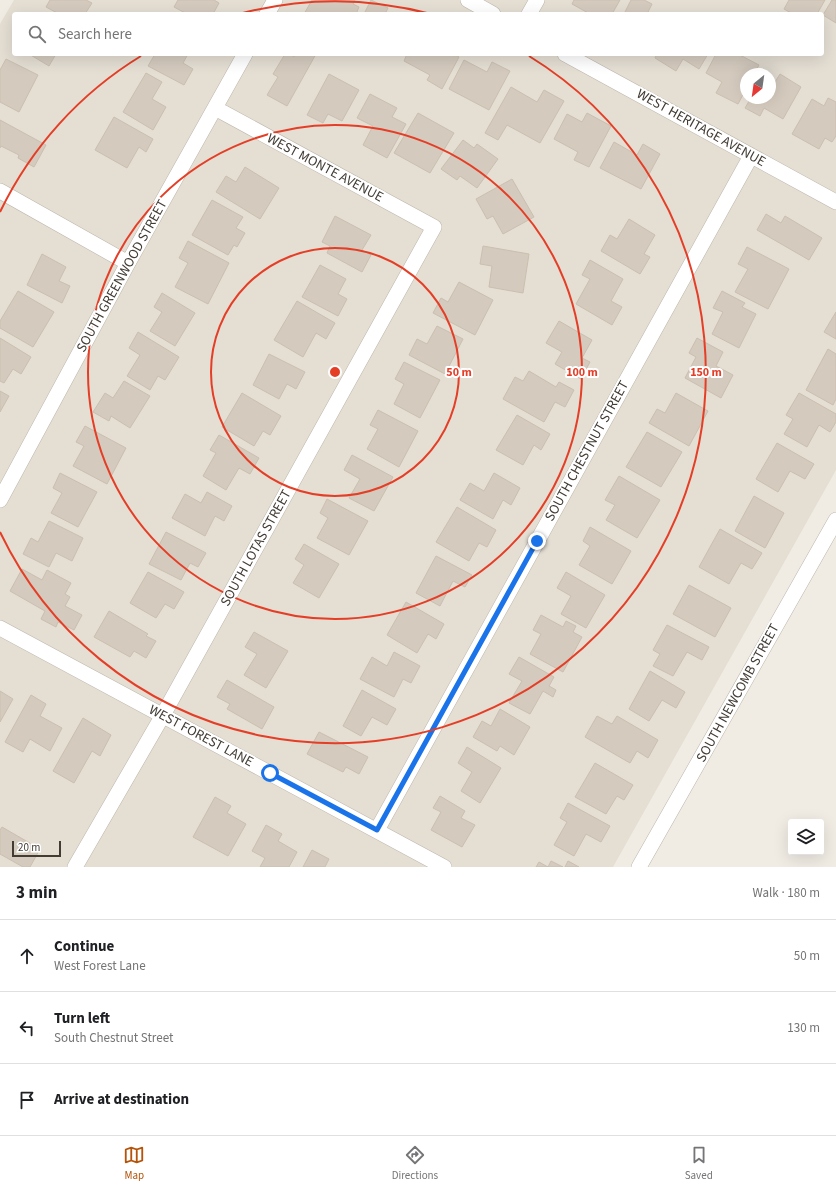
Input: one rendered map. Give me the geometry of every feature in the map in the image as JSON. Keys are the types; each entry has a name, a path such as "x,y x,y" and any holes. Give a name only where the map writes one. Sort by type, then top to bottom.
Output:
{"street":[{"path":"268,12 275,0"},
{"path":"468,0 489,12"},
{"path":"530,12 537,0"},
{"name":"SOUTH GREENWOOD STREET","path":"0,500 128,263 244,56"},
{"name":"WEST HERITAGE AVENUE","path":"569,56 836,202"},
{"name":"WEST MONTE AVENUE","path":"215,108 434,227"},
{"name":"SOUTH CHESTNUT STREET","path":"377,830 752,156"},
{"path":"0,191 128,263"},
{"name":"SOUTH LOTAS STREET","path":"75,867 162,715 434,227"},
{"name":"SOUTH NEWCOMB STREET","path":"640,867 836,520"},
{"name":"WEST FOREST LANE","path":"0,628 444,867"}],"shaded area":[{"path":"14,0 836,0 836,470 613,867 0,867 0,24"}],"building":[{"path":"50,0 86,0 92,3 86,12 55,12 46,7"},
{"path":"178,0 214,0 219,3 214,12 183,12 174,7"},
{"path":"312,0 355,0 353,4 359,7 357,12 305,12"},
{"path":"371,0 388,8 386,12 365,12"},
{"path":"574,0 620,0 613,12 586,12 572,4"},
{"path":"631,0 644,0 652,4 648,12 625,12"},
{"path":"789,0 825,0 818,12 789,12 784,9"},
{"path":"832,0 836,0 836,23 824,16"},
{"path":"32,56 55,56 49,66"},
{"path":"154,56 187,56 183,63 193,69 184,85 148,66"},
{"path":"284,56 315,56 287,106 267,95 278,77 273,74"},
{"path":"406,56 459,57 442,89 427,80 430,75 404,61"},
{"path":"656,56 707,56 699,69 683,59 676,71 655,58"},
{"path":"715,56 742,56 759,65 757,68 740,68 740,100 738,104 716,93 722,82 706,73"},
{"path":"6,59 38,75 19,112 0,102 0,70"},
{"path":"464,60 487,72 492,62 510,71 489,110 449,89"},
{"path":"146,73 162,82 152,99 166,107 153,130 123,112"},
{"path":"329,74 359,90 342,121 328,114 323,123 307,115"},
{"path":"780,74 801,87 783,119 764,108 760,116 745,108 747,104 776,104 776,80"},
{"path":"511,87 537,102 544,90 564,101 540,143 507,125 498,140 485,133"},
{"path":"370,94 397,108 392,117 406,124 387,158 363,145 373,126 357,118"},
{"path":"828,98 836,102 836,136 832,142 825,138 819,149 792,134 812,99 824,106"},
{"path":"418,113 454,133 430,173 394,153"},
{"path":"587,113 611,126 589,167 574,160 578,152 554,139 567,114 582,122"},
{"path":"114,117 153,139 146,152 139,147 127,168 95,150"},
{"path":"0,120 46,145 34,167 18,158 19,155 1,146 0,148"},
{"path":"463,140 474,148 477,144 498,159 477,188 460,176 457,180 441,169"},
{"path":"614,142 637,155 643,144 660,154 641,189 600,168"},
{"path":"245,167 279,188 260,219 216,192 226,176 236,182"},
{"path":"512,179 534,217 503,234 493,216 487,219 476,199"},
{"path":"212,200 243,217 236,228 245,233 237,247 234,245 228,255 192,235"},
{"path":"766,214 781,223 785,216 822,238 809,260 757,230"},
{"path":"335,216 371,235 362,250 371,255 362,272 327,253 330,246 322,242"},
{"path":"629,219 655,235 644,254 650,257 640,274 601,251 610,235 617,239"},
{"path":"188,241 229,263 208,304 175,287 188,263 179,258"},
{"path":"483,246 529,254 523,293 489,287 492,266 480,264"},
{"path":"747,247 789,269 768,309 735,292 748,269 738,264"},
{"path":"42,254 66,267 59,281 70,286 62,303 27,285"},
{"path":"590,260 623,279 611,301 622,307 612,325 576,304 590,279 582,275"},
{"path":"320,265 346,279 338,294 347,299 338,316 302,297"},
{"path":"459,282 493,300 475,335 433,313 441,298 448,302"},
{"path":"18,291 54,312 33,347 0,328 0,321"},
{"path":"722,291 745,303 742,307 756,314 739,348 712,334 723,312 713,308"},
{"path":"162,293 195,313 175,346 150,331 162,312 154,307"},
{"path":"297,301 335,323 326,339 316,333 303,357 274,340"},
{"path":"836,312 836,339 824,332"},
{"path":"559,321 592,340 582,358 590,362 581,379 555,364 562,352 546,343"},
{"path":"437,326 463,339 445,374 409,355 417,339 427,344"},
{"path":"138,332 179,357 165,380 158,376 150,390 127,376 140,355 129,348"},
{"path":"0,338 31,357 21,374 13,369 4,383 0,381"},
{"path":"697,338 723,352 716,366 733,375 721,398 685,378 696,357 689,353"},
{"path":"828,349 836,354 836,399 833,405 806,390"},
{"path":"269,354 305,372 296,389 287,384 279,399 253,385"},
{"path":"404,362 440,380 420,418 394,404 404,384 395,379"},
{"path":"529,371 556,387 559,382 574,390 565,407 555,402 544,422 503,399 515,377 523,381"},
{"path":"124,381 150,396 130,428 111,416 109,421 93,412 105,393 113,398"},
{"path":"0,391 9,396 0,412"},
{"path":"242,393 281,416 270,435 263,431 254,446 222,427"},
{"path":"676,393 708,411 689,446 649,423 657,409 665,413"},
{"path":"799,393 836,414 836,422 830,432 819,425 807,447 784,434 793,419 786,415"},
{"path":"378,410 418,431 399,467 367,449 378,429 370,425"},
{"path":"517,415 550,434 541,450 534,445 523,465 496,450"},
{"path":"85,426 126,448 107,484 73,466 84,446 76,442"},
{"path":"647,432 682,452 661,487 626,467"},
{"path":"219,435 259,458 250,474 239,468 226,490 203,476 216,453 210,450"},
{"path":"777,443 814,464 805,479 790,471 778,492 756,479"},
{"path":"352,455 393,477 374,511 349,498 360,479 344,470"},
{"path":"60,473 97,492 78,527 51,513 62,493 53,488"},
{"path":"494,473 520,488 511,505 503,500 493,519 460,500 470,483 484,491"},
{"path":"619,476 660,500 637,538 606,520 615,505 605,500"},
{"path":"207,492 232,506 224,521 215,516 205,536 172,518 185,494 201,503"},
{"path":"754,496 784,513 765,548 735,531"},
{"path":"327,499 368,521 349,555 317,538 328,518 320,513"},
{"path":"457,507 496,530 487,547 479,543 469,561 436,542"},
{"path":"49,521 83,538 72,561 56,553 49,567 23,554 31,538 38,542"},
{"path":"590,527 631,551 612,584 579,565 590,546 583,541"},
{"path":"720,529 762,553 752,569 741,563 729,584 699,567"},
{"path":"166,532 206,553 198,567 190,563 181,580 149,564"},
{"path":"304,544 339,564 319,598 293,583 304,565 295,559"},
{"path":"436,556 472,575 465,587 453,581 440,606 416,593"},
{"path":"22,569 42,580 47,570 71,583 65,594 70,597 65,606 82,615 74,630 58,622 56,627 41,619 45,611 10,591"},
{"path":"148,572 184,592 174,609 165,604 156,618 130,603"},
{"path":"566,572 605,595 586,628 561,614 571,596 557,588"},
{"path":"689,585 731,608 715,637 673,614"},
{"path":"406,602 444,624 436,639 428,634 417,653 387,635"},
{"path":"109,611 148,634 146,636 156,641 146,658 134,651 130,657 94,637"},
{"path":"541,615 563,627 566,621 576,626 573,632 582,637 563,672 530,654 541,634 533,630"},
{"path":"667,625 709,647 702,660 687,652 673,676 653,666 660,654 653,650"},
{"path":"254,632 288,651 266,688 244,675 257,654 245,647"},
{"path":"394,652 420,666 411,683 403,679 394,697 360,679 372,657 387,666"},
{"path":"519,657 554,677 549,686 556,690 553,697 543,691 530,714 509,703 522,681 509,674"},
{"path":"650,671 685,692 676,708 662,700 649,721 629,709"},
{"path":"227,680 274,707 262,729 227,709 230,704 217,697"},
{"path":"362,690 396,709 387,725 372,717 361,736 343,726"},
{"path":"0,691 13,699 0,722"},
{"path":"31,695 46,704 40,716 62,728 50,751 30,739 23,752 5,742"},
{"path":"500,709 530,727 514,755 500,746 497,751 473,737 482,721 491,726"},
{"path":"597,716 612,724 617,716 658,740 648,758 637,751 630,763 585,737"},
{"path":"83,718 111,735 100,756 92,751 74,783 53,771"},
{"path":"319,732 368,757 359,774 346,767 343,772 307,754"},
{"path":"467,747 501,768 480,803 461,791 472,772 458,763"},
{"path":"595,763 633,785 624,800 617,796 606,814 575,797"},
{"path":"440,796 465,811 461,818 475,825 462,847 431,830 441,812 433,808"},
{"path":"215,797 231,806 227,813 246,824 228,856 193,837"},
{"path":"568,803 610,826 601,842 586,834 574,856 554,845 567,822 560,818"},
{"path":"266,825 282,834 278,841 297,852 289,867 260,867 265,858 252,851"},
{"path":"2,827 40,849 30,867 23,867 0,854 0,830"},
{"path":"312,850 329,859 325,867 303,867"},
{"path":"551,861 563,867 548,867"},
{"path":"568,861 579,867 565,867"},
{"path":"539,862 548,867 536,867"}],"route":[{"path":"270,773 377,830 537,541"}]}
